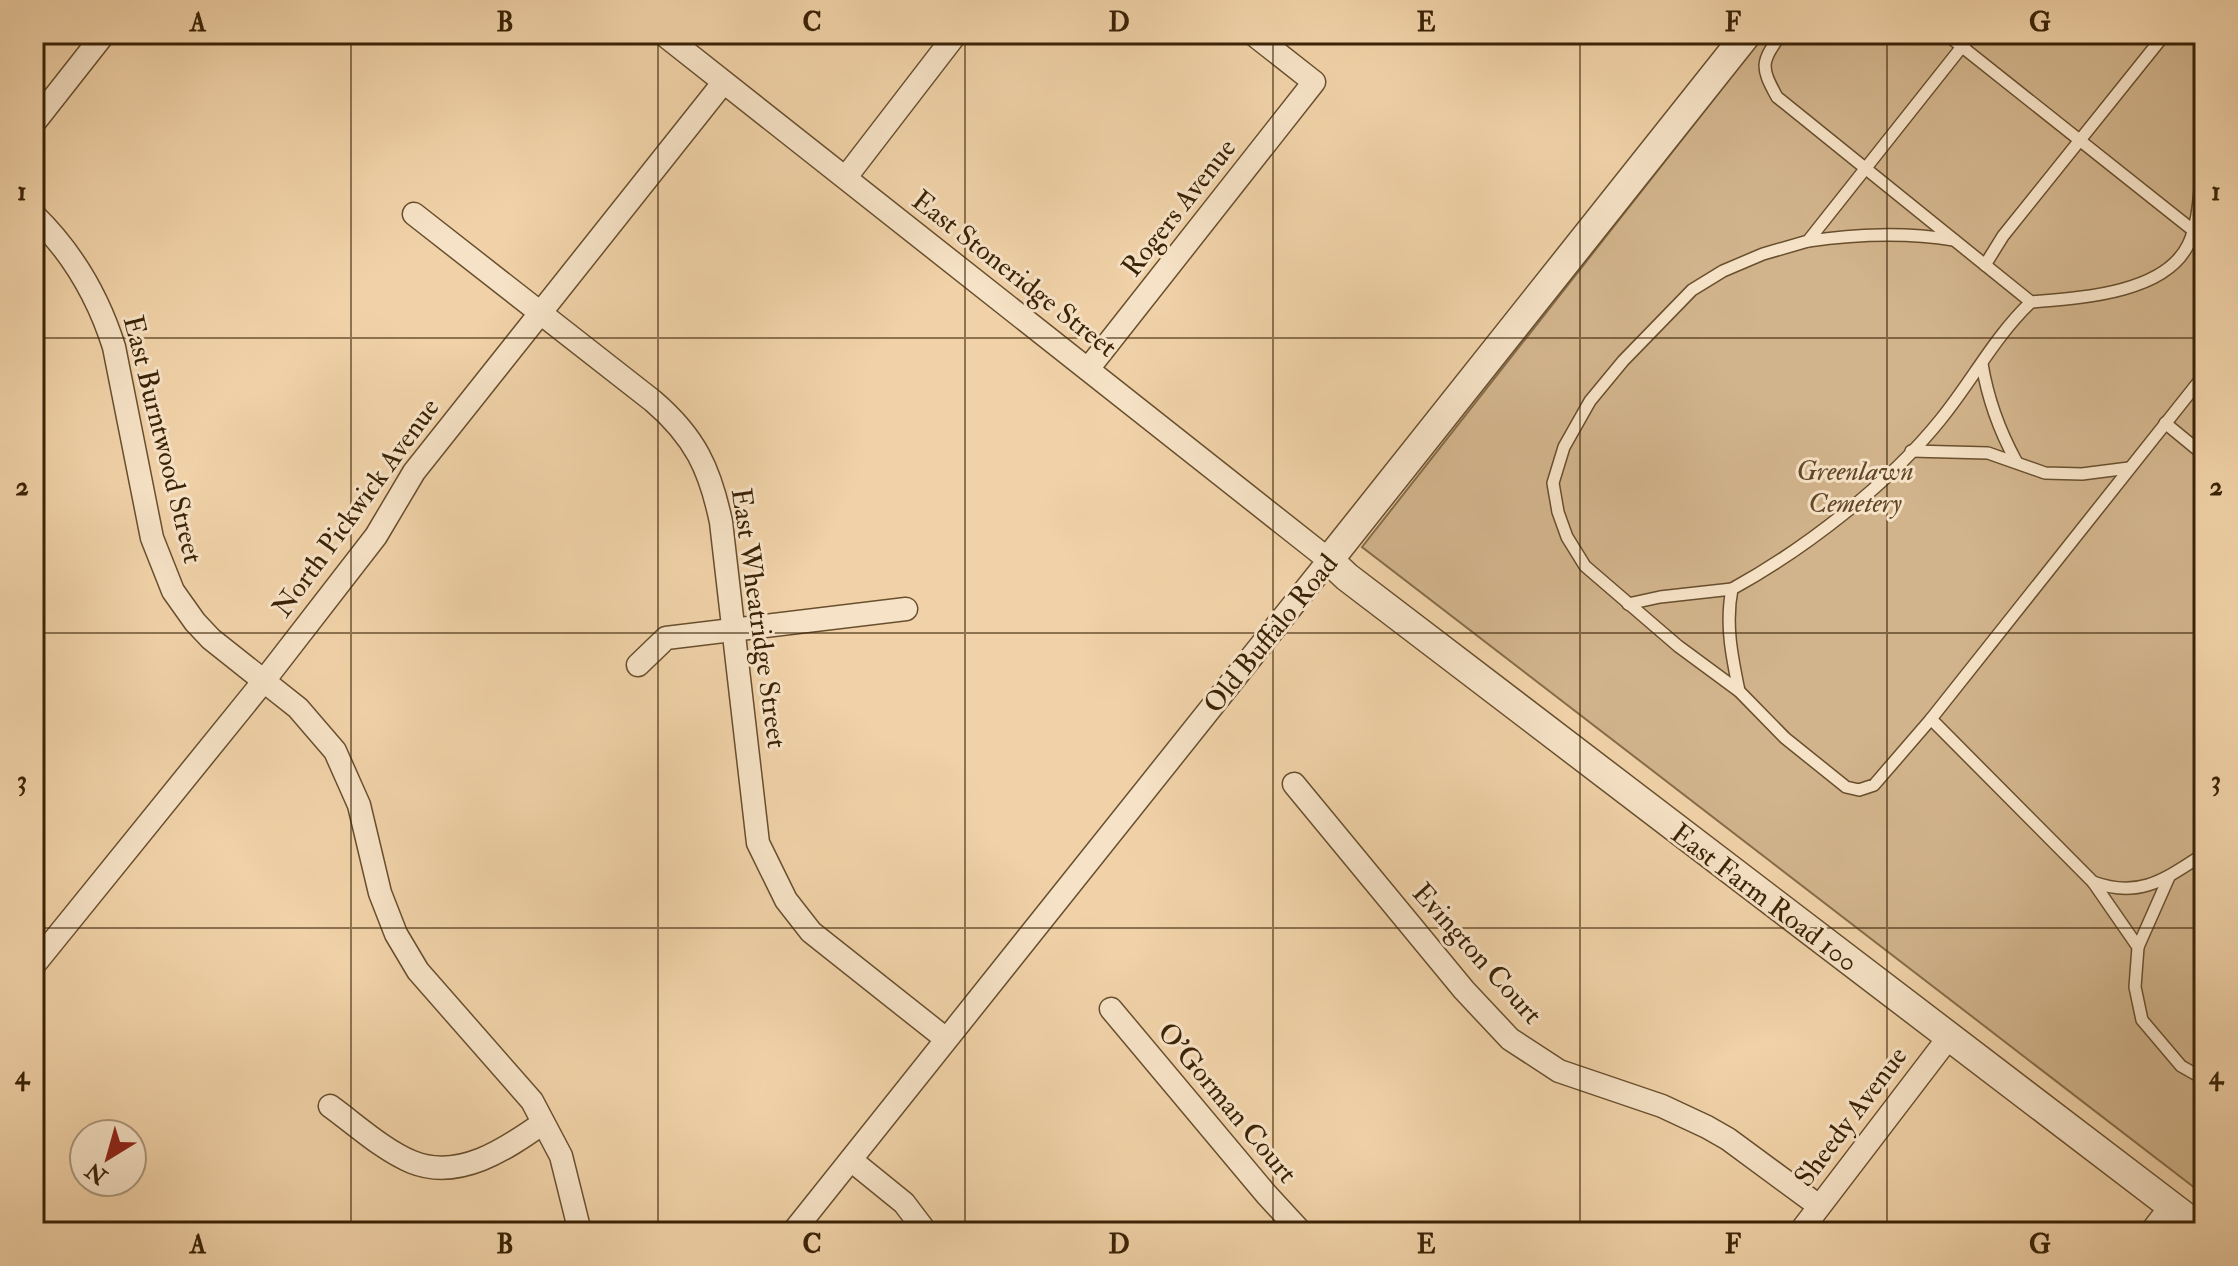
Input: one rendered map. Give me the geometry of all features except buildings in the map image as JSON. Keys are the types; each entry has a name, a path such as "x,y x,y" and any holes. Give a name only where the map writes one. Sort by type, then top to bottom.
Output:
{"street":[{"path":"34,123 104,34"},
{"name":"East Stoneridge Street","path":"663,34 1329,560"},
{"path":"846,177 956,34"},
{"name":"Rogers Avenue","path":"1088,369 1314,82 1253,34"},
{"name":"Old Buffalo Road","path":"793,1232 1747,34"},
{"name":"North Pickwick Avenue","path":"34,965 263,682 376,536 414,472 723,83"},
{"name":"East Wheatridge Street","path":"414,214 668,414 693,445 712,481 721,522 758,843 786,900 811,932 946,1039"},
{"name":"East Burntwood Street","path":"34,215 75,263 107,324 152,538 165,574 195,622 211,639 311,721 345,768 359,805 380,893 396,934 418,971 532,1101 561,1156 580,1232"},
{"name":"East Farm Road 100","path":"1329,560 1347,577 2204,1231"},
{"path":"638,665 666,638 906,609"},
{"name":"Evington Court","path":"1294,784 1464,990 1510,1039 1559,1071 1662,1106 1707,1127 1819,1206"},
{"name":"O'Gorman Court","path":"1111,1009 1301,1232"},
{"name":"Sheedy Avenue","path":"1800,1232 1949,1037"},
{"path":"330,1106 400,1156 436,1167 463,1165 490,1156 543,1123"},
{"path":"851,1160 904,1203 926,1232"},
{"path":"2151,1232 2171,1206"}],"lane":[{"path":"1781,34 1767,54 1764,72 1777,97 2031,302"},
{"path":"1946,34 2204,239"},
{"path":"1808,241 1972,34"},
{"path":"1985,265 2003,236 2165,34"},
{"path":"1628,604 1732,589 1788,557 1867,492 1939,423 2012,320 2031,302 2110,292 2162,275 2187,247 2204,154"},
{"path":"1954,241 1914,234 1858,234 1808,241 1763,254 1723,271 1692,290 1623,361 1590,401 1564,447 1553,483 1558,512 1567,537 1585,566 1678,646 1739,691 1785,738 1846,787 1859,790 1874,785 1886,774 2204,375"},
{"path":"1982,364 1998,427 2016,461"},
{"path":"2165,423 2204,455"},
{"path":"1911,451 1988,453 2045,473 2082,474 2129,468"},
{"path":"1732,589 1728,607 1729,646 1739,691"},
{"path":"1931,719 2093,882 2138,947"},
{"path":"2093,882 2126,890 2146,887 2169,877 2204,854"},
{"path":"2169,877 2138,947 2135,987 2142,1020 2155,1039 2181,1066 2204,1079"}],"green space":[{"name":"Greenlawn Cemetery","path":"1765,34 2204,34 2204,1195 1362,547"}]}
